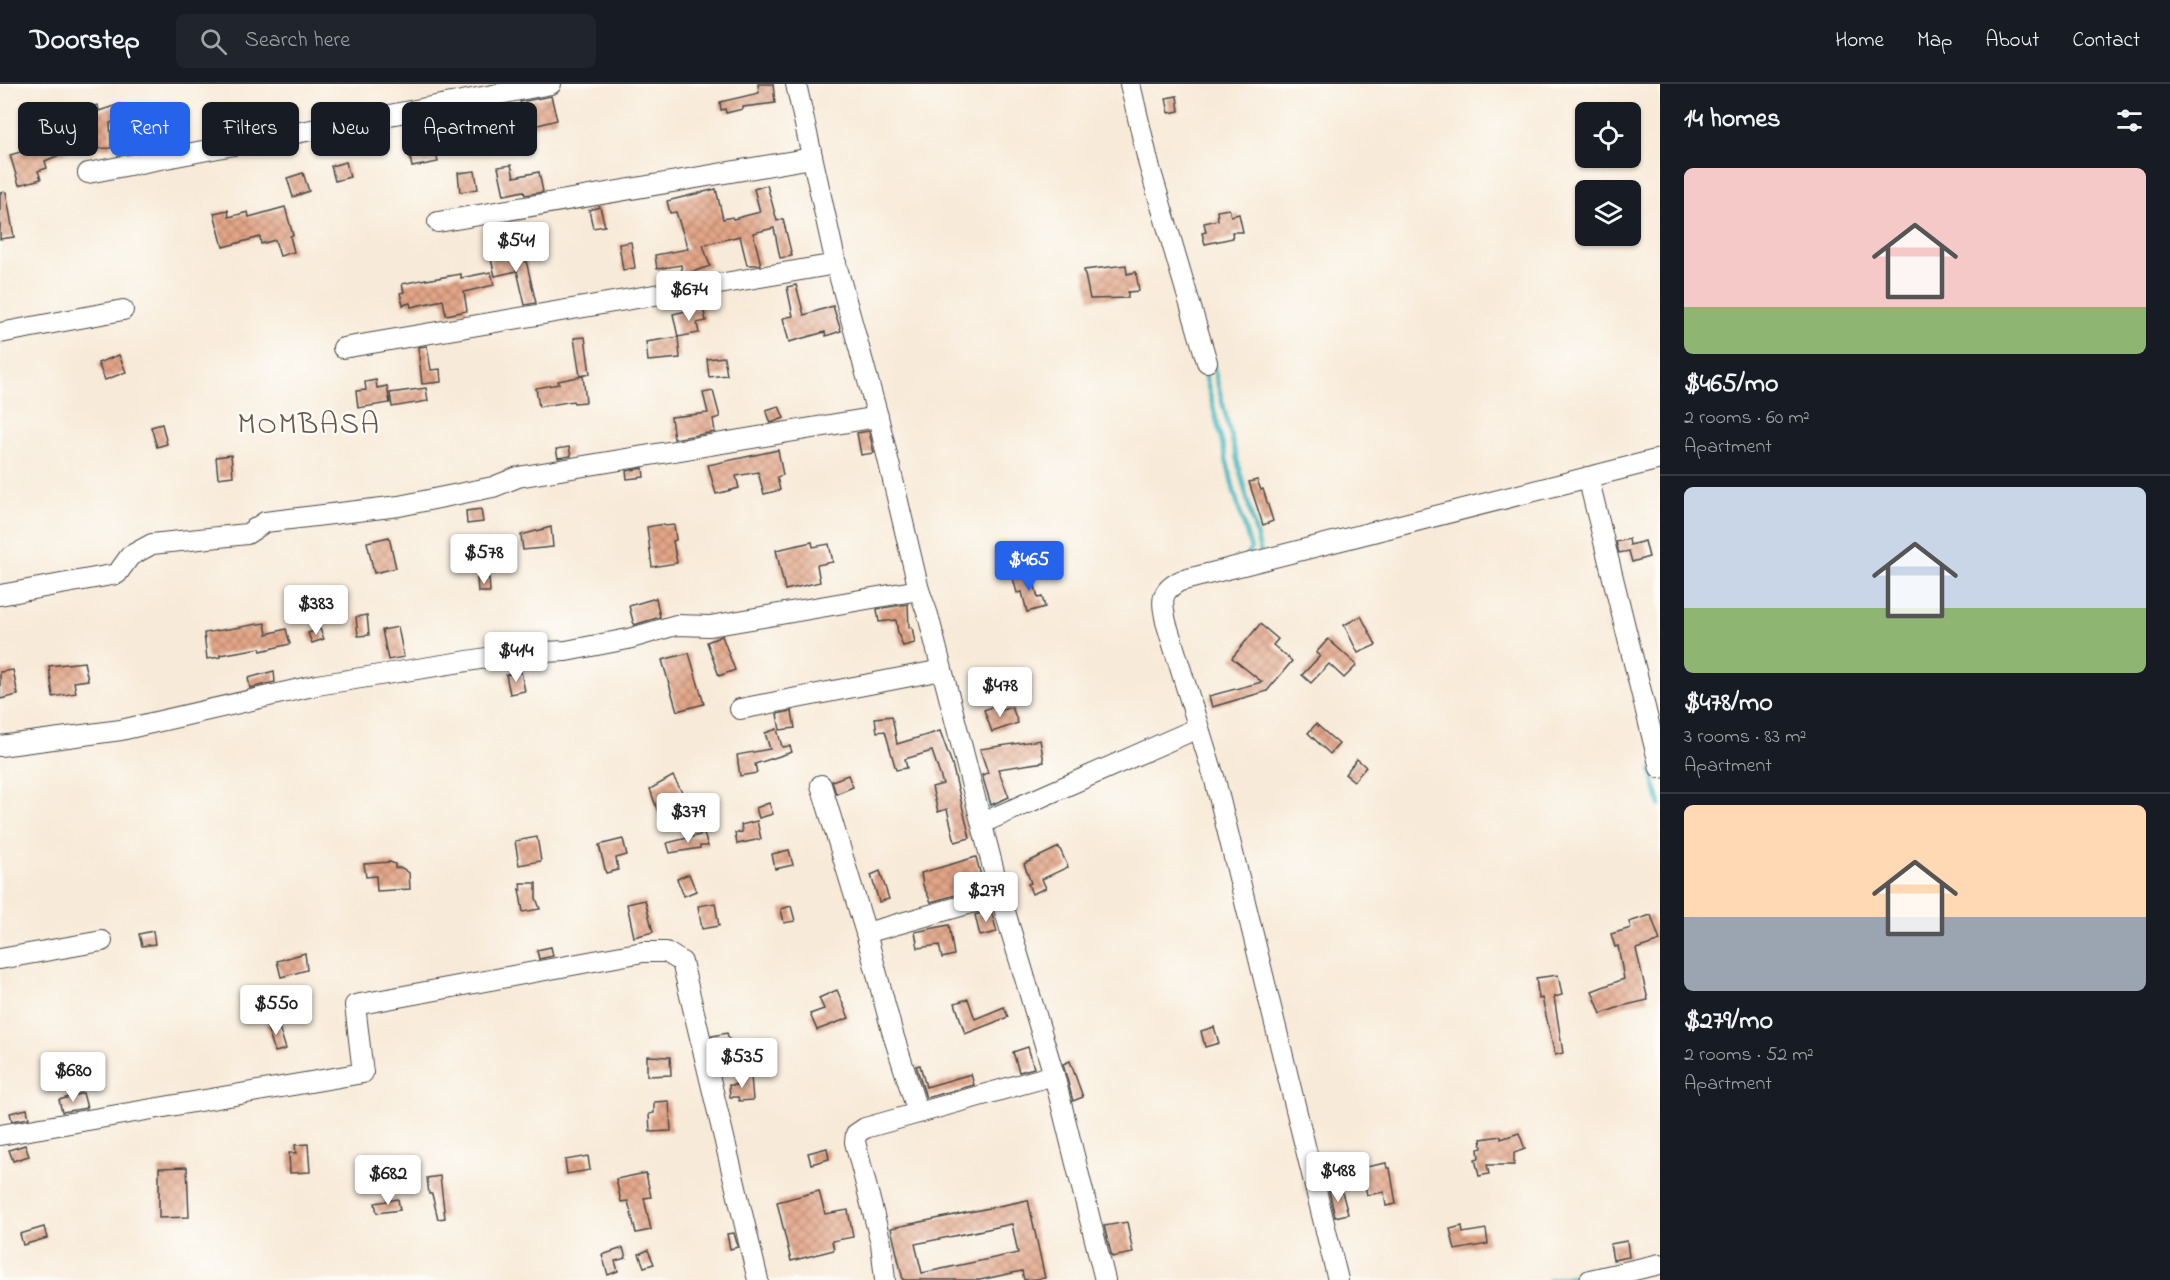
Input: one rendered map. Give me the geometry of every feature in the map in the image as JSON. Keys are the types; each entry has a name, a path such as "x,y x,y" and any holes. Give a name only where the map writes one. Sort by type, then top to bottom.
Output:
{"street":[{"path":"88,173 551,84"},
{"path":"796,84 836,264 878,417 919,590 928,615 1000,895 1054,1075 1105,1280"},
{"path":"1130,84 1149,165 1207,362"},
{"path":"438,222 812,158"},
{"path":"343,348 836,264"},
{"path":"0,333 123,310"},
{"path":"0,595 117,574 130,556 153,544 247,534 265,522 399,506 493,487 518,477 878,417"},
{"path":"1338,1280 1215,780 1166,622 1163,599 1165,592 1170,586 1192,579 1660,459"},
{"path":"1588,477 1660,768"},
{"path":"0,746 121,730 317,685 518,653 566,651 637,637 676,625 710,626 919,590"},
{"path":"740,709 942,670"},
{"path":"982,822 1198,728"},
{"path":"821,785 918,1113"},
{"path":"866,933 1000,895"},
{"path":"0,960 102,941"},
{"path":"0,1135 363,1073 355,1005 643,952 666,952 682,962 758,1280"},
{"path":"885,1280 881,1243 855,1142 856,1134 865,1128 1054,1075"},
{"path":"1590,1280 1660,1264"}],"building":[{"path":"758,84 773,84 775,103 743,107 743,109 726,113 725,109 721,110 720,102 759,93"},
{"path":"551,96 557,120 537,125 537,102 520,102"},
{"path":"1177,96 1179,111 1169,113 1166,98"},
{"path":"98,105 99,111 110,107 110,148 98,149"},
{"path":"18,153 18,156 57,156 45,161 47,168 38,171 41,179 19,185 10,155"},
{"path":"410,156 437,156 438,162 412,167"},
{"path":"346,162 350,177 335,181 331,166"},
{"path":"511,165 514,177 539,172 543,192 525,195 524,191 504,195 498,167"},
{"path":"475,171 478,189 460,192 458,173"},
{"path":"303,173 309,191 293,197 287,178"},
{"path":"767,185 777,221 783,219 792,256 780,258 774,228 753,233 761,265 747,265 740,236 703,245 710,266 683,275 681,265 657,269 655,255 688,249 676,212 670,213 667,201 716,189 723,219 732,217 733,219 760,212 754,189"},
{"path":"6,192 14,237 0,239 0,193"},
{"path":"285,207 293,235 290,236 294,252 280,256 275,240 261,244 260,237 223,247 214,213 228,210 229,217 248,212 249,217"},
{"path":"600,207 605,226 593,228 589,210"},
{"path":"1229,209 1231,216 1239,214 1243,232 1232,232 1233,238 1205,244 1202,233 1206,232 1204,223 1218,220 1217,211"},
{"path":"631,242 635,268 623,270 619,244"},
{"path":"524,252 536,303 525,305 517,271 495,276 491,259"},
{"path":"1126,265 1127,274 1136,272 1139,291 1128,292 1128,298 1090,299 1084,270"},
{"path":"491,272 494,285 464,292 467,311 446,315 443,300 411,307 410,303 403,305 400,293 404,292 402,284 461,274 461,278"},
{"path":"796,285 804,315 833,306 841,331 826,336 825,332 789,342 783,318 793,316 787,287"},
{"path":"703,307 706,321 697,323 699,333 678,337 673,314"},
{"path":"585,337 590,374 580,376 574,338"},
{"path":"678,337 680,358 648,361 646,342"},
{"path":"427,346 431,370 440,369 441,382 422,384 418,347"},
{"path":"119,355 126,372 105,380 98,363"},
{"path":"724,357 727,375 709,377 707,359"},
{"path":"583,376 586,402 574,403 573,401 539,407 536,388 559,384 558,381"},
{"path":"376,380 377,388 387,386 390,403 358,408 356,391 366,390 365,382"},
{"path":"426,388 428,401 392,407 390,393"},
{"path":"713,391 720,417 713,419 715,432 674,439 671,417 708,413 703,393"},
{"path":"779,406 784,418 771,423 766,410"},
{"path":"162,424 167,444 157,447 151,427"},
{"path":"869,431 874,453 861,455 857,433"},
{"path":"569,447 571,456 558,458 556,449"},
{"path":"778,450 783,475 777,477 780,490 764,494 758,472 736,476 739,488 716,494 708,465"},
{"path":"231,455 233,476 218,478 216,457"},
{"path":"643,468 644,477 627,479 626,471"},
{"path":"1257,480 1261,490 1263,489 1273,521 1263,525 1249,482"},
{"path":"481,509 483,522 467,524 466,511"},
{"path":"664,524 665,526 674,525 676,540 673,541 677,563 652,567 647,527"},
{"path":"551,527 553,547 523,550 521,535"},
{"path":"389,537 396,568 374,573 367,542"},
{"path":"1629,539 1630,545 1645,541 1649,557 1632,562 1629,551 1619,553 1616,542"},
{"path":"497,541 504,565 493,567 487,544"},
{"path":"812,542 813,547 829,544 833,562 817,565 820,582 785,590 776,550"},
{"path":"1032,574 1038,598 1042,597 1045,607 1027,612 1022,592 1017,593 1013,578"},
{"path":"477,578 489,578 490,592 478,592"},
{"path":"656,598 660,617 634,625 629,606"},
{"path":"908,604 909,628 912,627 915,643 903,646 896,620 879,622 877,609"},
{"path":"367,615 369,635 358,636 356,617"},
{"path":"1361,616 1376,645 1358,653 1344,625"},
{"path":"265,623 267,634 286,629 290,644 207,659 204,633"},
{"path":"1260,624 1278,639 1273,645 1292,661 1267,691 1212,707 1209,696 1262,682 1232,658"},
{"path":"398,627 404,657 388,660 382,630"},
{"path":"320,629 324,639 312,643 308,633"},
{"path":"722,636 735,670 719,676 707,642"},
{"path":"1328,639 1357,665 1344,678 1329,664 1311,683 1302,675 1320,656 1316,653"},
{"path":"689,653 704,704 677,711 662,660"},
{"path":"84,662 88,680 74,682 76,693 53,697 49,666"},
{"path":"13,670 18,695 0,699 0,672"},
{"path":"274,671 275,682 250,688 248,678"},
{"path":"521,672 525,691 510,694 506,675"},
{"path":"994,706 996,712 1012,707 1018,723 992,732 984,710"},
{"path":"792,711 795,728 780,730 777,714"},
{"path":"892,716 897,744 940,731 952,764 970,838 955,842 947,809 938,812 932,787 943,784 932,751 905,759 907,768 896,770 885,731 877,732 875,718"},
{"path":"1316,724 1339,744 1330,754 1308,733"},
{"path":"777,729 782,747 790,746 792,752 755,764 757,773 740,776 737,755 770,749 765,733"},
{"path":"1040,740 1044,762 998,769 1009,797 991,805 982,775 988,773 980,749"},
{"path":"1357,759 1366,767 1354,781 1345,774"},
{"path":"848,775 853,787 836,794 832,781"},
{"path":"673,776 684,796 686,795 689,806 669,812 671,816 661,821 650,789"},
{"path":"769,803 773,814 759,818 756,808"},
{"path":"757,821 761,839 737,844 735,833 742,832 741,825"},
{"path":"704,834 708,846 670,853 667,843"},
{"path":"537,837 541,861 519,865 515,841"},
{"path":"623,839 627,855 616,858 618,870 606,873 599,845"},
{"path":"1059,847 1068,867 1042,879 1046,888 1032,894 1028,884 1031,883 1024,864"},
{"path":"789,850 793,865 775,869 772,854"},
{"path":"976,857 984,887 931,902 923,885 921,873"},
{"path":"390,862 395,864 395,868 402,868 409,873 410,889 377,891 376,876 366,877 364,864"},
{"path":"880,871 889,899 879,902 871,875"},
{"path":"689,874 696,891 684,896 677,879"},
{"path":"520,883 536,883 536,898 540,909 523,912"},
{"path":"645,900 653,932 634,937 627,904"},
{"path":"715,903 719,926 702,929 698,906"},
{"path":"791,906 795,921 784,923 781,909"},
{"path":"991,910 997,932 980,936 975,915"},
{"path":"1651,915 1660,941 1636,949 1648,1000 1601,1014 1592,991 1624,979 1618,946 1615,947 1611,934 1631,928 1629,922"},
{"path":"949,925 954,955 942,958 939,945 918,948 915,932"},
{"path":"153,931 155,944 142,946 139,934"},
{"path":"551,947 553,956 539,959 537,950"},
{"path":"305,953 307,970 281,977 277,961"},
{"path":"1558,975 1562,995 1554,997 1563,1053 1555,1055 1542,998 1539,999 1536,978"},
{"path":"837,990 849,1018 817,1030 810,1014 824,1009 819,998"},
{"path":"298,996 302,1010 287,1015 282,1001"},
{"path":"968,999 975,1019 1004,1007 1008,1017 965,1034 955,1003"},
{"path":"277,1021 286,1049 275,1052 266,1024"},
{"path":"1214,1027 1219,1043 1205,1047 1201,1031"},
{"path":"727,1033 731,1046 716,1051 712,1036"},
{"path":"1028,1047 1034,1068 1019,1072 1013,1052"},
{"path":"647,1056 670,1057 671,1075 647,1076"},
{"path":"1070,1061 1083,1097 1073,1101 1063,1064"},
{"path":"920,1065 926,1087 971,1074 974,1085 926,1098 916,1066"},
{"path":"751,1076 753,1100 739,1101 738,1097 730,1097 729,1085 736,1085 736,1078"},
{"path":"83,1093 87,1108 62,1112 59,1100"},
{"path":"669,1101 671,1131 650,1132 649,1114 654,1113 654,1102"},
{"path":"27,1109 29,1118 12,1121 10,1113"},
{"path":"1519,1133 1525,1149 1514,1153 1514,1165 1487,1165 1489,1174 1479,1176 1475,1159 1479,1158 1478,1149 1482,1148 1481,1139 1501,1136 1501,1139"},
{"path":"308,1144 310,1172 290,1173 289,1153 296,1153 295,1145"},
{"path":"25,1145 29,1156 13,1161 9,1150"},
{"path":"827,1148 829,1159 811,1164 808,1153"},
{"path":"588,1156 590,1170 567,1174 565,1160"},
{"path":"1386,1163 1387,1168 1390,1168 1396,1204 1386,1206 1384,1192 1367,1195 1361,1168"},
{"path":"187,1167 189,1217 159,1218 159,1168"},
{"path":"646,1173 651,1197 644,1198 651,1230 636,1233 628,1201 621,1202 616,1179"},
{"path":"440,1176 445,1218 438,1219 432,1194 429,1194 427,1178"},
{"path":"1341,1188 1348,1214 1335,1217 1329,1191"},
{"path":"819,1191 825,1214 848,1210 853,1237 832,1241 834,1250 791,1261 777,1202"},
{"path":"398,1199 400,1210 377,1213 375,1203"},
{"path":"1028,1200 1045,1278 1024,1280 1022,1271 980,1280 903,1280 891,1228","holes":["1012,1224 1018,1253 922,1273 915,1244"]},
{"path":"1127,1222 1133,1253 1112,1257 1104,1226"},
{"path":"1462,1226 1463,1233 1486,1229 1488,1244 1455,1250 1450,1229"},
{"path":"44,1227 47,1238 23,1245 20,1234"},
{"path":"734,1233 738,1247 730,1249 727,1234"},
{"path":"1627,1241 1629,1257 1613,1260 1610,1244"},
{"path":"623,1248 626,1258 615,1261 618,1271 608,1275 602,1255"},
{"path":"648,1250 654,1264 644,1267 639,1254"}],"waterway":[{"path":"1213,365 1261,554"},
{"path":"1203,366 1251,549 1247,557"},
{"path":"966,723 972,749"},
{"path":"1651,770 1660,805"},
{"path":"983,798 990,808 997,807"},
{"path":"1550,1280 1589,1273"}],"district":[{"name":"MOMBASA","path":"309,423"}]}
